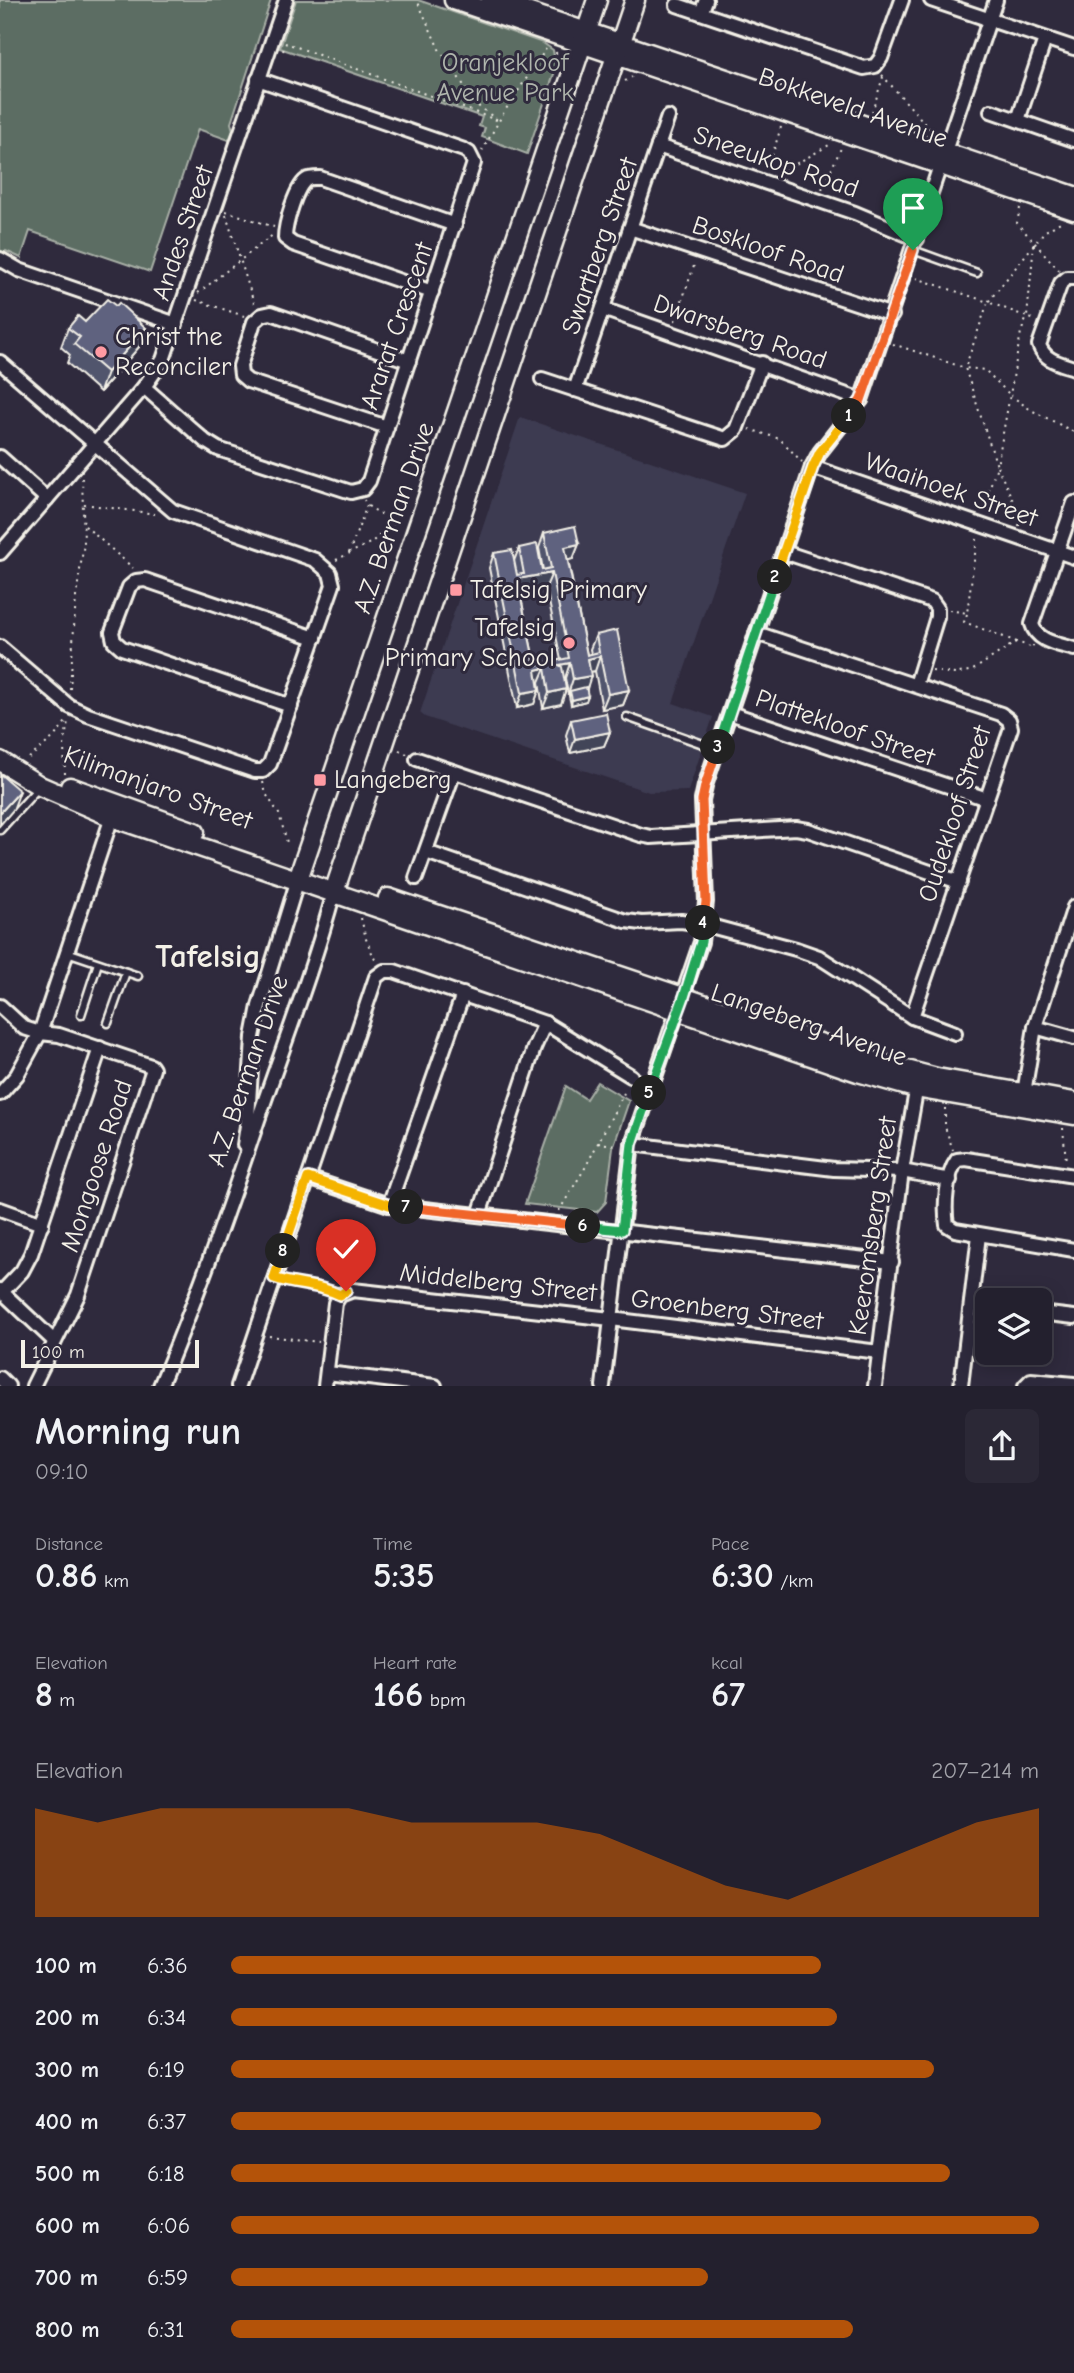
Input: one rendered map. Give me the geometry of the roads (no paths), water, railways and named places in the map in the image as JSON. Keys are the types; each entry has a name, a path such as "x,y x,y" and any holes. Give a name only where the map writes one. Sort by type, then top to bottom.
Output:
{"street":[{"name":"Andes Street","path":"0,553 144,387 163,360 286,0"},
{"path":"454,0 550,39 584,37"},
{"path":"491,0 618,49"},
{"name":"A.Z. Berman Drive","path":"237,1187 248,1119 253,1037 259,1006 300,874 597,0"},
{"name":"A.Z. Berman Drive","path":"237,1187 635,0"},
{"path":"701,13 706,0"},
{"path":"677,5 864,68 874,66 881,58 901,0"},
{"path":"931,0 1074,48"},
{"path":"603,1386 632,1144 701,942 706,902 702,800 705,786 809,466 861,400 996,0"},
{"path":"1018,120 1045,39"},
{"name":"Bokkeveld Avenue","path":"618,49 785,113 848,134 942,159 1073,205"},
{"name":"Bokkeveld Avenue","path":"618,49 868,126 923,145 942,159 1023,193 1073,205"},
{"name":"Ararat Crescent","path":"144,387 205,441 218,449 344,491 358,492 369,481 474,163 469,153 464,150 258,79"},
{"path":"991,111 1074,141"},
{"name":"Swartberg Street","path":"575,390 668,117"},
{"name":"Sneeukop Road","path":"658,146 855,212 915,245"},
{"path":"432,292 293,244 285,238 285,226 301,184 309,178 320,178 455,225"},
{"name":"Boskloof Road","path":"630,228 891,315"},
{"path":"0,259 19,270 176,324"},
{"path":"1071,278 1060,283 1039,345 1050,360 1074,368"},
{"name":"Dwarsberg Road","path":"603,309 861,400"},
{"path":"387,427 248,382 242,375 240,366 258,319 271,313 409,361"},
{"path":"0,362 173,511 315,560 324,565 330,573 333,585 270,764 262,771 88,715 69,706 0,647"},
{"path":"542,379 725,439 735,433 762,363"},
{"path":"0,457 47,499"},
{"name":"Waaihoek Street","path":"809,466 1074,557"},
{"path":"1074,503 1032,624 1042,639 1074,649"},
{"path":"783,551 932,601 937,608 937,617 916,685"},
{"path":"291,706 122,648 114,641 112,632 129,587 136,580 145,580 315,638"},
{"name":"Oudekloof Street","path":"756,633 1001,714 1009,720 1011,728 912,1017"},
{"name":"Plattekloof Street","path":"730,713 987,799"},
{"name":"Kilimanjaro Street","path":"0,748 114,811"},
{"path":"417,759 641,835 796,828 958,882"},
{"name":"Kilimanjaro Street","path":"0,761 40,786 336,887"},
{"path":"416,878 454,772"},
{"path":"0,1094 17,1074 40,1033 114,811"},
{"path":"426,852 626,920 642,923 681,921 703,924 819,957 912,1017 955,1032"},
{"name":"Langeberg Avenue","path":"336,887 682,1003 858,1072 1023,1100 1074,1101"},
{"path":"1023,1100 1035,1027 1074,907"},
{"path":"238,1386 376,977 384,971 394,971 545,1023 631,1076"},
{"path":"389,1205 463,994"},
{"name":"Mongoose Road","path":"0,1006 24,1028 100,1048 153,1069 78,1295 33,1386"},
{"path":"479,1215 534,1048 545,1023"},
{"path":"1035,1027 1074,1038"},
{"path":"54,1341 1,1291 27,1263 100,1048"},
{"name":"Keeromsberg Street","path":"875,1386 902,1171 918,1081"},
{"name":"Langeberg Avenue","path":"1023,1100 1068,1118"},
{"path":"632,1144 834,1169 902,1171 950,1180"},
{"path":"1072,1171 957,1160 951,1168 946,1217 947,1226 955,1230 1074,1250"},
{"path":"308,1178 389,1205 892,1262"},
{"path":"160,1386 237,1187"},
{"path":"0,1209 42,1224"},
{"path":"961,1386 979,1235"},
{"name":"Middelberg Street","path":"326,1380 335,1303 340,1295 352,1290 611,1318"},
{"path":"971,1303 975,1304"},
{"path":"1052,1314 1074,1317"},
{"name":"Groenberg Street","path":"611,1318 879,1352"},
{"path":"0,1378 8,1386"},
{"path":"326,1380 435,1386"},
{"path":"1025,1386 1031,1380 1074,1384"}],"lane":[{"path":"915,245 977,273"},
{"path":"627,717 717,749"},
{"path":"0,830 40,786"},
{"path":"67,952 138,976"},
{"path":"81,1015 98,962"},
{"path":"108,1023 126,972"}],"place":[{"name":"Christ the Reconciler","path":"101,352"},
{"name":"Tafelsig Primary","path":"456,590"},
{"name":"Tafelsig Primary School","path":"569,643"},
{"name":"Langeberg","path":"320,780"}],"district":[{"name":"Tafelsig","path":"208,956"}],"park label":[{"name":"Oranjekloof Avenue Park","path":"505,78"}]}
